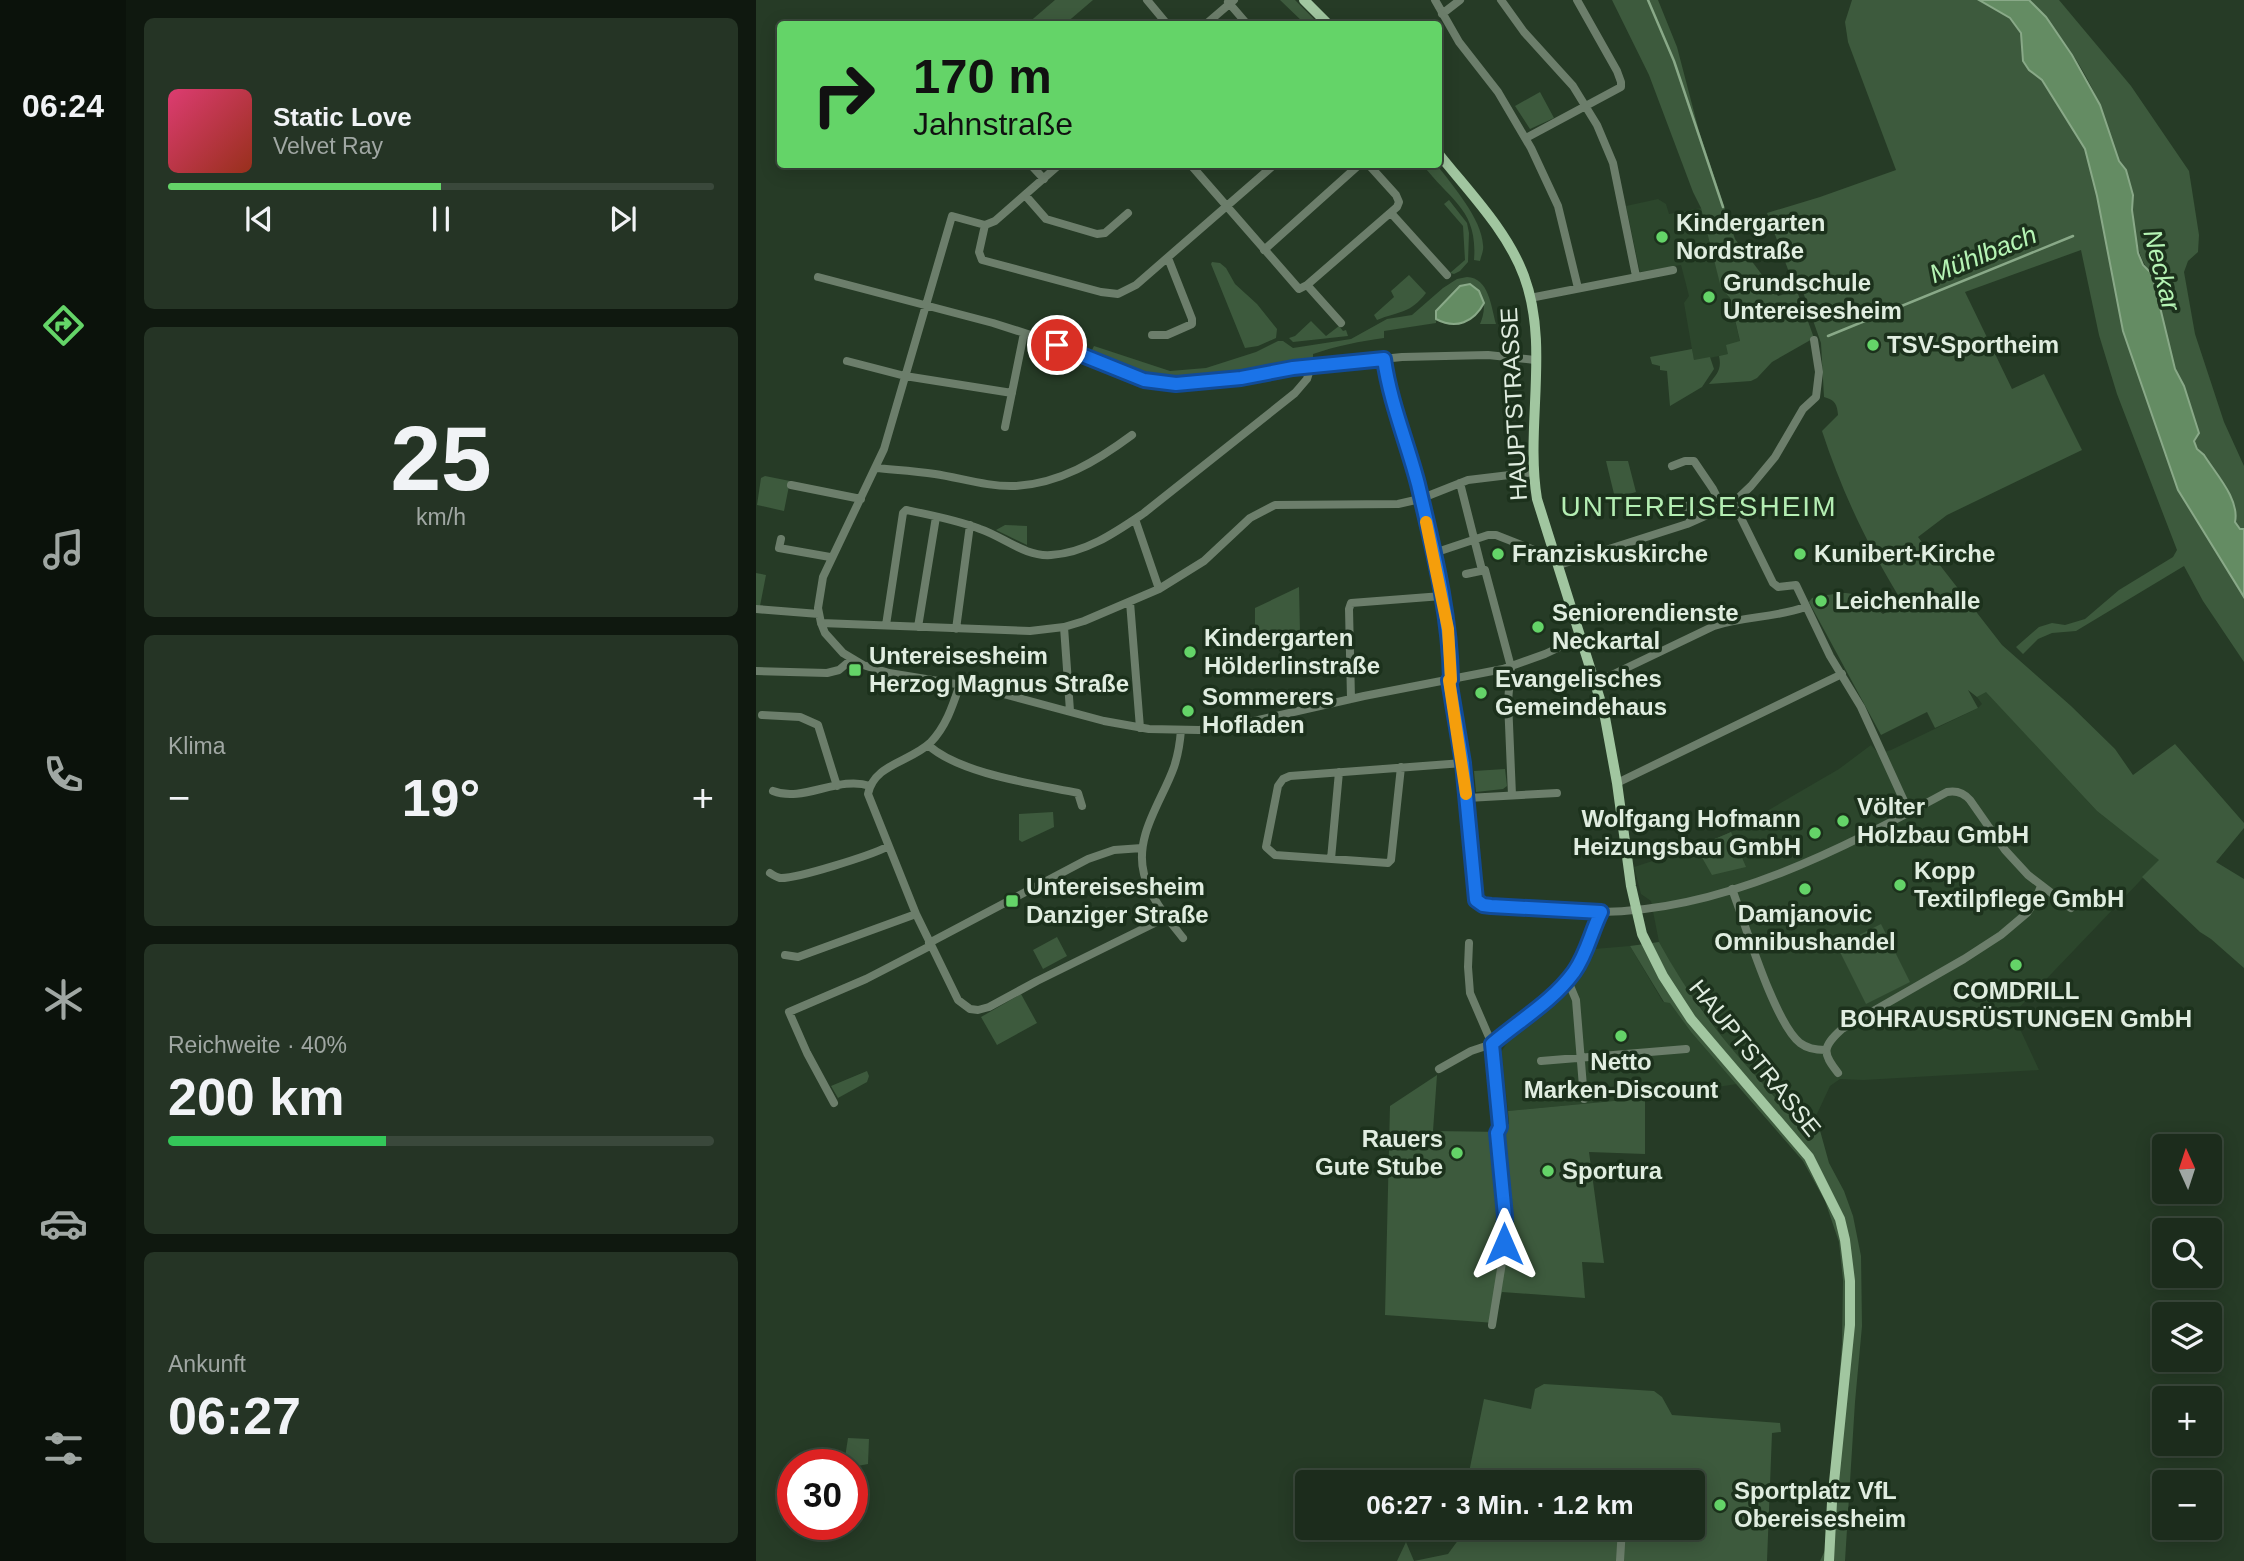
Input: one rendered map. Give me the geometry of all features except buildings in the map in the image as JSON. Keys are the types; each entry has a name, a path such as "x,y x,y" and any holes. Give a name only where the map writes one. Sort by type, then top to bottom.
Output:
{"main road":[{"path":"1304,0 1325,21"},
{"name":"HAUPTSTRASSE","path":"1442,158 1509,246 1523,274 1530,298 1535,360 1535,472 1540,514 1559,565 1604,712 1635,909 1651,955 1691,1019 1809,1157 1840,1219 1850,1281 1850,1325 1832,1502 1829,1561"}],"street":[{"path":"1147,0 1164,21"},
{"path":"1435,0 1459,42 1504,101 1526,138 1558,206 1578,288"},
{"path":"1442,14 1460,0"},
{"path":"1501,0 1524,32 1573,86 1586,107 1613,163 1636,276"},
{"path":"1526,138 1621,87 1617,71 1577,0"},
{"path":"1209,21 1230,1 1245,21"},
{"path":"1034,168 1044,179"},
{"path":"1056,168 995,221 985,225 952,216 891,428 862,499 830,557 823,577 820,619 832,642 852,659 889,673 960,684 1104,721 1140,728 1181,730 1232,726 1511,667 1580,638"},
{"path":"1193,168 1295,287 1303,288 1397,207 1398,200 1371,168"},
{"path":"985,225 979,252 982,260 1112,294 1129,291 1270,168"},
{"path":"1264,250 1356,168"},
{"path":"1026,195 1046,219 1097,234 1105,233 1128,213"},
{"path":"1391,213 1447,275"},
{"path":"1152,335 1167,335 1192,324 1168,258"},
{"path":"1530,298 1673,270"},
{"path":"818,277 928,304 1024,333 1132,376 1176,384 1384,359 1488,355 1535,360"},
{"path":"1307,285 1341,323"},
{"path":"1005,427 1024,333"},
{"path":"1559,565 1691,522 1731,504 1751,486 1775,457 1803,408 1816,397 1819,372 1814,340"},
{"path":"1384,359 1386,377 1434,553 1448,629 1450,680 1467,798 1474,894 1479,903 1491,906 1601,912 1684,901 1732,889 1794,866 1947,792 1959,792 1966,795 2005,850 2028,875 2071,908"},
{"path":"847,361 905,376 1012,393"},
{"path":"886,625 903,513 908,510 970,525 1026,551 1050,555 1073,551 1101,540 1135,519 1295,393 1307,379 1311,366"},
{"path":"876,468 1003,486 1024,485 1073,472 1101,457 1132,435"},
{"path":"1672,466 1694,461 1723,509"},
{"path":"756,609 820,619 918,627 1030,631 1064,627 1159,589 1204,561 1250,518 1275,505 1398,504 1485,477 1535,472"},
{"path":"1460,483 1511,667 1508,701 1512,795"},
{"path":"791,485 862,499"},
{"path":"1684,501 1691,522"},
{"path":"1731,504 1740,516 1775,586 1796,585 1830,656 1866,717 1909,812"},
{"path":"918,627 936,517"},
{"path":"1135,519 1159,589"},
{"path":"956,629 970,525"},
{"path":"1434,553 1488,535 1496,535 1542,553 1553,548"},
{"path":"781,539 779,548 830,557"},
{"path":"1466,574 1482,570"},
{"path":"1351,699 1351,603 1442,596"},
{"path":"1130,602 1140,728"},
{"path":"1595,683 1714,626 1780,615 1805,607"},
{"path":"1064,627 1070,711"},
{"path":"756,671 827,673 839,670 852,659"},
{"path":"1617,783 1842,674"},
{"path":"960,684 948,717 928,745 881,772 870,786 869,801 916,914 958,1000 970,1009 989,1007 1167,917"},
{"path":"762,715 800,717 814,722 821,729 837,786"},
{"path":"1181,730 1174,767 1147,829 1142,848 1143,874 1153,896 1183,938"},
{"path":"928,745 953,762 1078,793 1082,806"},
{"path":"1401,768 1390,862 1385,864 1275,855 1265,845 1278,786 1283,779 1290,776 1463,763"},
{"path":"1331,859 1339,772"},
{"path":"773,791 787,794 858,783 870,786"},
{"path":"1467,798 1558,793"},
{"path":"770,873 780,878 789,877 887,847"},
{"path":"834,1103 789,1012 866,979 1088,859 1114,850 1142,848"},
{"path":"1838,1073 1826,1058 1825,1050 1832,1038 1842,1029 2001,935 2027,913 2041,886"},
{"path":"1732,889 1778,1010 1799,1042 1813,1050 1825,1050"},
{"path":"1438,1069 1492,1044 1537,1010 1565,982 1582,959 1601,912"},
{"path":"785,955 797,957 916,914"},
{"path":"1469,943 1470,993 1492,1044 1500,1127 1497,1133 1505,1216 1503,1263 1492,1325"},
{"path":"1565,982 1576,1000 1584,1099"},
{"path":"1541,1061 1686,1049"},
{"path":"1620,1561 1621,1540"}],"shaded area":[{"path":"1055,0 1093,0 1068,21 1030,21"},
{"path":"1280,0 1295,0 1316,21 1302,21"},
{"path":"1612,0 1658,0 1677,47 1699,131 1735,239 1778,296 1796,291 1767,213 1896,170 1848,42 1845,22 1852,0 1979,0 2010,18 2021,33 2024,61 2029,70 2042,80 2085,149 2097,196 2123,331 2178,490 2244,597 2244,662 2203,601 2184,566 2076,631 2052,633 2038,639 2023,654 2016,647 2039,627 2052,623 2065,625 2085,619 2119,590 2173,557 2177,550 2117,394 2099,335 2081,250 1965,292 2012,389 2044,374 2082,450 1947,515 1918,537 2002,645 2115,749 2133,775 2175,744 2244,823 2244,828 2216,862 2244,879 2244,968 2200,932 2142,877 2159,860 2097,811 1986,692 1977,697 1968,690 1978,708 1935,728 1927,712 1881,735 1809,602 1812,598 1844,593 1856,596 1883,614 1903,603 1857,520 1822,431 1838,415 1838,411 1833,401 1824,397 1821,343 1803,292 1797,291 1814,338 1772,362 1751,381 1709,384 1718,371 1719,356 1728,354 1726,345 1740,341 1730,298 1721,288 1701,208 1649,75"},
{"path":"1979,0 2029,0 2046,17 2072,55 2100,105 2133,195 2132,210 2138,253 2143,265 2152,274 2175,369 2184,386 2199,433 2194,441 2197,449 2226,487 2234,504 2235,522 2240,529 2244,529 2244,597 2178,490 2123,331 2097,196 2085,149 2042,80 2029,70 2023,61 2021,33 2010,18"},
{"path":"2029,0 2059,0 2131,86 2189,171 2199,235 2198,252 2188,261 2184,272 2195,334 2224,422 2244,466 2244,529 2240,529 2235,522 2234,504 2226,487 2197,449 2194,441 2199,432 2184,386 2175,369 2152,274 2144,264 2136,240 2130,185 2125,169 2115,153 2101,108 2070,50"},
{"path":"1540,92 1554,118 1530,129 1515,106"},
{"path":"1426,168 1439,168 1478,224 1483,247 1480,261 1474,260 1472,229 1467,217"},
{"path":"1658,199 1666,204 1669,214 1701,208 1721,287 1730,298 1740,342 1729,354 1694,361 1684,303 1689,296 1681,265 1640,272 1626,206"},
{"path":"1449,200 1467,223 1469,233 1468,262 1454,274 1450,273 1465,260 1463,226 1444,204"},
{"path":"1212,262 1220,263 1226,268 1235,284 1257,304 1277,329 1276,338 1245,348"},
{"path":"1409,275 1426,293 1404,311 1377,320 1374,315 1394,297 1391,291"},
{"path":"1467,277 1480,282 1485,288 1496,324 1480,324 1483,312 1482,297 1470,284 1460,286 1436,319 1436,323 1384,331 1384,338 1322,351 1313,354 1313,363 1188,379 1150,375 1091,352 1094,346 1170,371 1206,368 1256,352 1278,341 1283,341 1293,348 1351,339 1387,319 1412,315 1443,288 1457,279"},
{"path":"1470,284 1479,291 1484,303 1480,310 1470,319 1457,324 1436,319 1436,311 1460,286"},
{"path":"1311,321 1326,336 1339,326 1343,331 1346,330 1348,336 1293,342 1289,338"},
{"path":"1692,349 1694,360 1710,357 1714,369 1702,387 1670,406 1667,371 1652,364 1650,357"},
{"path":"1606,461 1628,461 1636,492 1615,498"},
{"path":"765,476 790,481 784,511 757,505 761,478"},
{"path":"1005,525 1027,526 1027,545 996,530"},
{"path":"756,573 766,575 760,606 756,605"},
{"path":"1299,587 1300,633 1277,636 1255,631 1255,608"},
{"path":"1986,691 2097,811 2160,860 2013,1014 2039,1070 1840,1079 1830,1086 1816,1116 1810,1113 1804,1117 1791,1114 1737,1057 1678,977 1659,942 1651,901 1641,894 1634,867 1696,847 1731,832 1839,769 1871,745 1879,754 1891,750 1978,708 1982,704 1977,697"},
{"path":"1505,769 1507,786 1503,789 1476,792 1474,771"},
{"path":"1053,812 1054,827 1022,842 1019,840 1019,814"},
{"path":"1731,832 1746,867 1712,875 1696,847"},
{"path":"1881,924 1910,982 1866,1004 1837,946"},
{"path":"1057,937 1067,956 1043,969 1033,950"},
{"path":"1659,942 1706,1016 1771,1094 1797,1115 1804,1117 1810,1113 1816,1116 1829,1163 1844,1191 1853,1216 1861,1256 1862,1326 1845,1561 1820,1561 1826,1548 1842,1343 1843,1280 1839,1242 1825,1201 1803,1161 1691,1032 1670,1003 1664,1002 1630,946"},
{"path":"1630,946 1663,1002 1670,1002 1691,1032 1737,1084 1645,1098 1508,1111 1501,1052 1509,1040 1550,1009 1594,949"},
{"path":"1021,994 1037,1023 997,1045 981,1017"},
{"path":"867,1071 867,1082 838,1098 831,1086"},
{"path":"1437,1075 1433,1131 1504,1132 1504,1126 1509,1124 1508,1111 1645,1098 1645,1154 1589,1152 1604,1263 1582,1262 1585,1298 1502,1292 1495,1323 1385,1315 1390,1106"},
{"path":"1544,1384 1654,1391 1662,1397 1672,1415 1780,1423 1781,1432 1772,1433 1767,1561 1414,1561 1448,1554 1458,1540 1705,1540 1705,1470 1469,1470 1484,1399 1531,1409 1535,1389"},
{"path":"848,1438 869,1439 868,1464 868,1449 846,1449"},
{"path":"1406,1542 1414,1561 1397,1561"}],"waterway":[{"path":"1648,0 1674,61 1723,207"},
{"name":"Mühlbach","path":"1828,336 2073,236"}],"slow traffic":[{"path":"1426,522 1448,629 1449,680 1466,794"}],"place":[{"name":"Kindergarten Nordstraße","path":"1662,237"},
{"name":"Grundschule Untereisesheim","path":"1709,297"},
{"name":"TSV-Sportheim","path":"1873,345"},
{"name":"Franziskuskirche","path":"1498,554"},
{"name":"Kunibert-Kirche","path":"1800,554"},
{"name":"Leichenhalle","path":"1821,601"},
{"name":"Seniorendienste Neckartal","path":"1538,627"},
{"name":"Kindergarten Hölderlinstraße","path":"1190,652"},
{"name":"Untereisesheim Herzog Magnus Straße","path":"855,670"},
{"name":"Evangelisches Gemeindehaus","path":"1481,693"},
{"name":"Sommerers Hofladen","path":"1188,711"},
{"name":"Völter Holzbau GmbH","path":"1843,821"},
{"name":"Wolfgang Hofmann Heizungsbau GmbH","path":"1815,833"},
{"name":"Kopp Textilpflege GmbH","path":"1900,885"},
{"name":"Damjanovic Omnibushandel","path":"1805,889"},
{"name":"Untereisesheim Danziger Straße","path":"1012,901"},
{"name":"COMDRILL BOHRAUSRÜSTUNGEN GmbH","path":"2016,965"},
{"name":"Netto Marken-Discount","path":"1621,1036"},
{"name":"Rauers Gute Stube","path":"1457,1153"},
{"name":"Sportura","path":"1548,1171"},
{"name":"Sportplatz VfL Obereisesheim","path":"1720,1505"}],"district":[{"name":"UNTEREISESHEIM","path":"1699,506"}],"route":[{"path":"1057,345 1144,380 1176,384 1384,359 1386,377 1418,484 1448,629 1449,680 1463,763 1476,900 1491,906 1601,912 1574,972 1551,998 1492,1044 1500,1127 1497,1133 1505,1216 1504,1244"}],"water label":[{"name":"Neckar","path":"2162,270"}]}
